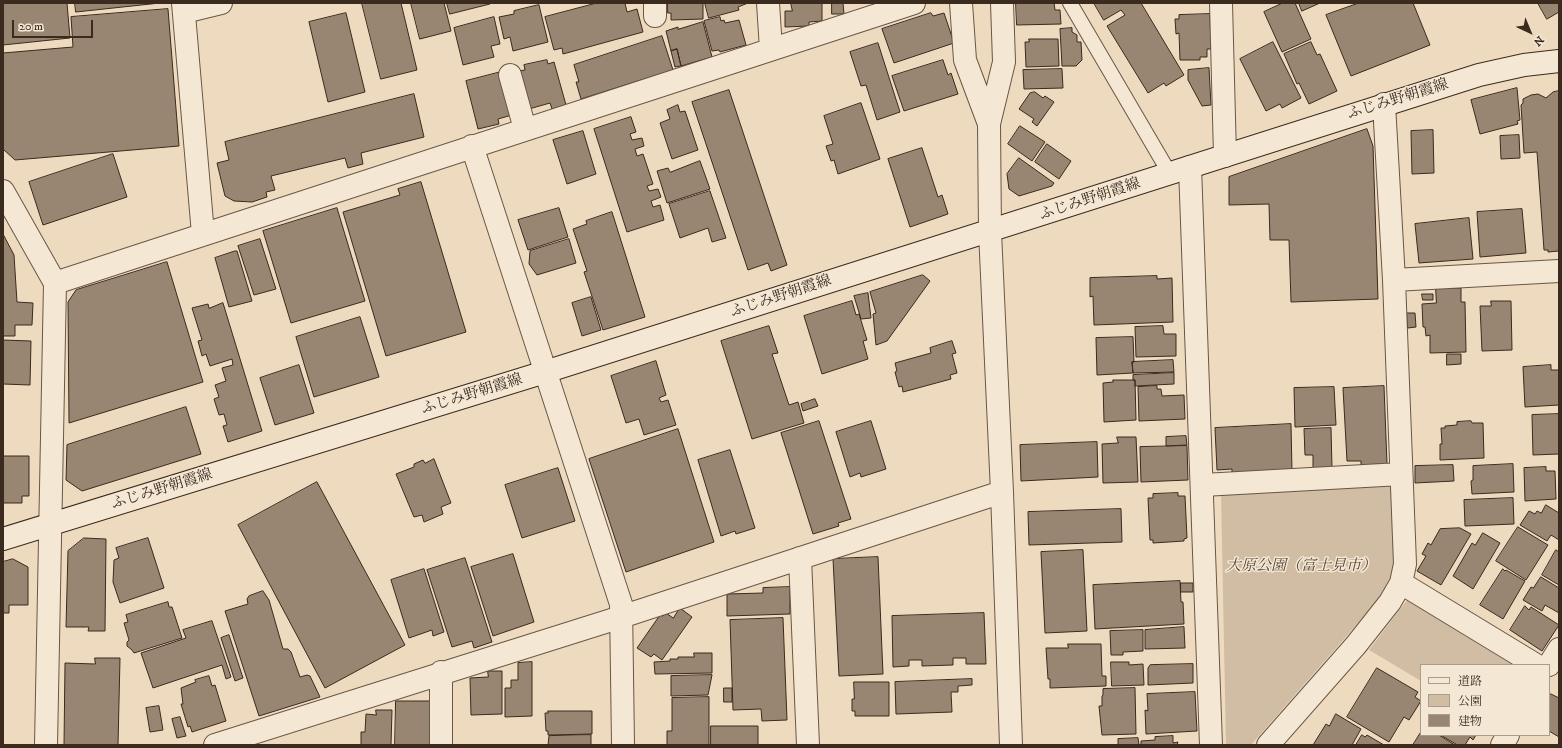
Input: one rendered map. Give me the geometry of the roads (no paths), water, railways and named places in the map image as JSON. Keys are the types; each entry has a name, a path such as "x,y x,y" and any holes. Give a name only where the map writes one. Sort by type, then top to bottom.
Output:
{"street":[{"path":"203,234 183,8 220,3"},
{"path":"768,3 770,50"},
{"path":"55,283 914,3"},
{"path":"961,3 965,60 989,124"},
{"path":"1002,3 1004,62 989,124 990,232 1002,492 1011,745"},
{"path":"1221,3 1225,156"},
{"name":"ふじみ野朝霞線","path":"3,539 545,372 990,232 1384,104 1479,75 1524,65 1559,61"},
{"path":"510,75 525,129"},
{"path":"1268,745 1356,645 1390,602 1401,583 1405,564 1394,280 1384,104"},
{"path":"472,146 621,604 623,745"},
{"path":"1190,167 1211,745"},
{"path":"3,191 55,283 46,745"},
{"path":"1394,280 1559,271"},
{"path":"1202,485 1401,474"},
{"path":"215,745 249,740 442,672 621,617 1002,492"},
{"path":"800,558 808,745"},
{"path":"1401,583 1534,664"},
{"path":"1550,664 1559,649"},
{"path":"441,745 442,672"},
{"path":"1550,674 1559,679"},
{"path":"1502,745 1507,736"}],"lane":[{"path":"1070,3 1170,174"}],"park label":[{"name":"大原公園（富士見市）","path":"1301,567"}]}
